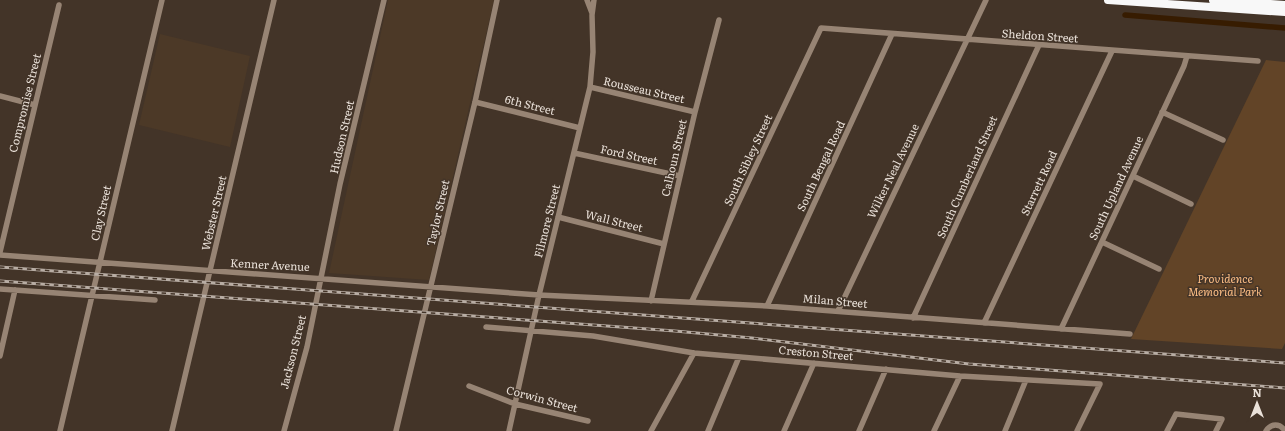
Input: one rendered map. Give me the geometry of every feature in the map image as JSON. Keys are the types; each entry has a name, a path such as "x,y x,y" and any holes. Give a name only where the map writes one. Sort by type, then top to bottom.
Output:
{"highway":[{"path":"1108,0 1285,5"},
{"path":"1213,0 1285,12"}],"street":[{"name":"Clay Street","path":"60,431 162,0"},
{"name":"Webster Street","path":"172,431 274,0"},
{"name":"Hudson Street","path":"321,278 340,184 384,0"},
{"name":"Taylor Street","path":"396,431 475,102 497,0"},
{"name":"Filmore Street","path":"587,0 592,15"},
{"name":"Filmore Street","path":"508,431 539,295 590,87 593,52 592,15 594,0"},
{"name":"Wilker Neal Avenue","path":"838,311 986,0"},
{"name":"Compromise Street","path":"0,252 59,5"},
{"name":"Calhoun Street","path":"651,301 695,112 719,20"},
{"name":"Sheldon Street","path":"821,28 1258,61"},
{"name":"South Sibley Street","path":"692,301 821,28"},
{"name":"South Bengal Road","path":"767,306 892,34"},
{"name":"South Cumberland Street","path":"913,318 1039,45"},
{"name":"Starrett Road","path":"984,323 1112,51"},
{"name":"South Upland Avenue","path":"1061,329 1184,66 1187,56"},
{"name":"Rousseau Street","path":"590,87 695,112"},
{"path":"0,96 35,105"},
{"name":"6th Street","path":"475,102 580,128"},
{"path":"1162,112 1223,140"},
{"name":"Ford Street","path":"574,154 680,176"},
{"path":"1133,176 1191,204"},
{"name":"Wall Street","path":"558,217 664,244"},
{"path":"1102,242 1159,269"},
{"name":"Kenner Avenue","path":"0,255 210,272 321,278 539,295"},
{"name":"Jackson Street","path":"284,431 307,346 321,278"},
{"path":"0,289 155,300"},
{"path":"0,356 15,290"},
{"name":"Milan Street","path":"539,295 651,301 692,301 1130,334"},
{"name":"Creston Street","path":"486,327 593,336 694,353 960,376 1100,384 1077,431"},
{"path":"651,431 694,353"},
{"path":"708,431 739,357"},
{"path":"784,431 814,363"},
{"path":"859,431 886,369"},
{"path":"934,431 960,376"},
{"path":"1005,431 1026,380"},
{"name":"Corwin Street","path":"469,386 515,404 588,421"},
{"path":"1167,431 1176,414 1222,419 1216,431"},
{"path":"1266,431 1269,426 1275,424 1282,427 1285,431"}],"shaded area":[{"path":"388,0 494,0 429,280 329,273"},
{"path":"160,34 250,56 230,147 139,125"}],"green space":[{"name":"Providence Memorial Park","path":"1266,60 1285,62 1285,343 1282,349 1131,339"}],"waterway":[{"path":"1125,15 1285,28"}],"railway":[{"path":"0,267 1285,363"},
{"path":"0,281 675,331 752,338 969,364 1285,388"}]}
